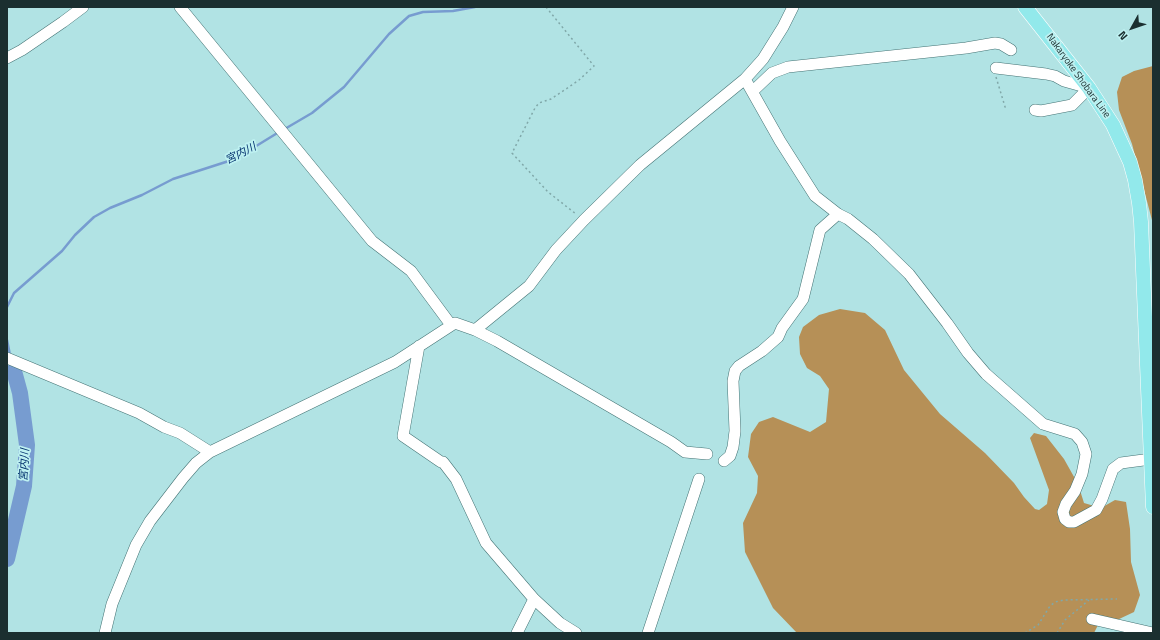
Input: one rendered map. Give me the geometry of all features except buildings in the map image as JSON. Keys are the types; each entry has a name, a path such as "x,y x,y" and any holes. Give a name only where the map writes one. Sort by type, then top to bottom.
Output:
{"main road":[{"name":"Nakaryoke Shobara Line","path":"1025,7 1089,88 1113,124 1130,162 1136,186 1141,222 1151,424 1153,507"}],"street":[{"path":"7,58 28,46 83,7"},
{"path":"180,7 372,241 410,271 451,325"},
{"path":"475,330 529,286 556,250 640,165 746,80 763,59 794,7"},
{"path":"752,91 772,73 788,67 966,48 994,43 1001,44 1011,50"},
{"path":"996,68 1046,74 1089,88 1072,105 1042,111 1035,110"},
{"path":"746,80 780,140 815,196 873,239 909,274 968,353 986,374 1043,424 1075,434 1082,442 1086,454 1082,474 1075,491 1062,512 1065,519 1069,522 1074,522 1096,510 1102,499 1113,469 1121,463 1151,459"},
{"path":"724,461 730,456 735,431 733,380 735,371 738,366 762,351 778,337 782,328 803,299 820,230 838,214"},
{"path":"104,633 112,604 136,545 150,522 196,463 210,452 395,362 455,323 475,330 497,341 658,434 685,452 707,454"},
{"path":"420,346 403,436 443,462 456,479 486,543 534,599 560,623 576,633"},
{"path":"7,358 139,413 164,427 180,433 210,452"},
{"path":"648,633 699,479"},
{"path":"517,633 534,599"},
{"path":"1092,619 1153,633"}],"path":[{"path":"546,7 594,66 579,80 552,99 539,103 512,153 548,192 584,220"},
{"path":"1057,633 1065,620 1090,599"},
{"path":"1025,633 1038,625 1050,606 1055,602 1064,600 1116,599"}],"shaded area":[{"path":"1153,66 1153,224 1132,144 1119,110 1117,92 1122,77 1134,71"},
{"path":"840,309 865,313 885,330 904,370 940,414 985,453 1014,483 1035,509 1039,510 1047,504 1049,490 1030,438 1034,433 1046,436 1064,459 1078,484 1084,503 1101,508 1115,500 1126,502 1130,529 1131,562 1140,595 1134,612 1117,620 1098,625 1094,633 797,633 773,608 745,552 743,523 757,493 758,476 748,457 751,434 759,422 773,417 810,432 826,422 829,389 820,376 807,368 800,354 799,337 803,327 819,315"}],"waterway":[{"name":"宮内川","path":"283,130 312,113 344,87 389,34 409,16 423,12 453,11 475,7"},
{"name":"宮内川","path":"7,307 14,293 62,251 75,235 94,217 173,179 235,159 279,132"},
{"name":"宮内川","path":"7,340 10,355"},
{"name":"宮内川","path":"11,364 14,371"},
{"name":"宮内川","path":"7,367 13,371"},
{"name":"宮内川","path":"7,559 24,486 27,445 20,393 14,371"}]}
